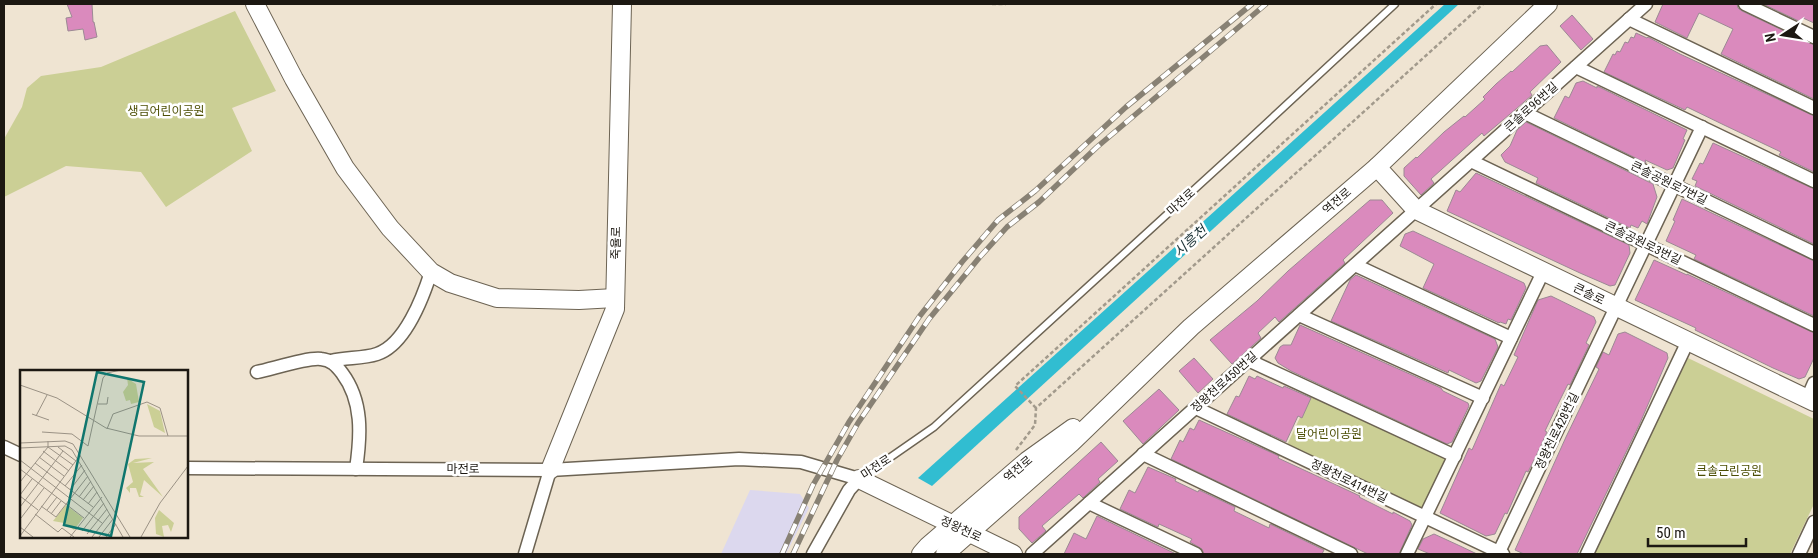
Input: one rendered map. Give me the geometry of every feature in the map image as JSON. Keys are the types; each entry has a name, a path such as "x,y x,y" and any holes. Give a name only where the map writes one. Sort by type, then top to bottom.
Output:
{"street":[{"path":"256,4 294,79 345,168 390,228 431,272 450,282 497,298 579,300 615,298"},
{"name":"죽율로","path":"550,470 614,310 622,4"},
{"name":"역전로","path":"945,554 1057,456 1191,327 1377,167 1548,4"},
{"name":"큰솔로96번길","path":"1416,210 1646,4"},
{"path":"1745,4 1814,37"},
{"path":"1629,19 1814,108"},
{"path":"1576,67 1814,181"},
{"name":"큰솔공원로7번길","path":"1525,113 1814,253"},
{"name":"정왕천로428번길","path":"1500,554 1702,127"},
{"name":"큰솔공원로3번길","path":"1471,161 1814,325"},
{"name":"큰솔로","path":"1377,167 1416,210 1688,342 1812,395"},
{"name":"정왕천로450번길","path":"1032,554 1416,210"},
{"path":"1355,265 1511,338"},
{"path":"257,372 310,359 331,361 377,354 391,346 403,332 415,311 431,272"},
{"path":"1407,554 1543,272"},
{"path":"1299,315 1483,398"},
{"path":"1588,554 1688,342"},
{"path":"1248,360 1455,456"},
{"path":"331,361 347,380 356,399 359,427 356,468"},
{"name":"역전로","path":"921,554 1027,461 1123,393"},
{"name":"정왕천로414번길","path":"1196,408 1500,554"},
{"path":"4,447 20,455"},
{"path":"1143,454 1351,554"},
{"name":"마전로","path":"188,468 550,470 739,459 801,462 859,479"},
{"path":"526,554 550,470"},
{"path":"813,554 849,490 859,479"},
{"name":"정왕천로","path":"859,479 1013,554"},
{"path":"1089,503 1196,554"},
{"path":"1799,554 1814,522"}],"lane":[{"name":"마전로","path":"859,479 934,427 1395,4"}],"path":[{"path":"992,4 1006,4"},
{"path":"1036,408 1015,386 1436,4"},
{"path":"1012,454 1035,425 1036,408 1483,4"}],"shaded area":[{"path":"750,490 800,494 809,508 786,554 721,554"}],"green space":[{"name":"생금어린이공원","path":"235,11 276,91 232,108 252,151 166,207 141,172 66,166 4,197 4,139 22,107 27,88 41,76 101,67"},
{"name":"큰솔근린공원","path":"1688,358 1814,419 1814,504 1790,554 1593,554"},
{"name":"달어린이공원","path":"1311,394 1444,458 1446,464 1427,507 1421,508 1287,445"}],"water":[{"name":"시흥천","path":"1445,4 1459,4 932,486 918,478"}],"building":[{"path":"67,4 92,4 93,22 97,37 85,40 83,29 68,31 66,18 72,17"},
{"path":"1663,4 1737,4 1738,8 1742,11 1814,45 1814,99 1721,54 1733,29 1699,13 1687,38 1655,22"},
{"path":"1763,4 1814,4 1814,23 1803,18 1801,22"},
{"path":"1572,15 1593,39 1581,50 1560,26"},
{"path":"1636,33 1814,116 1814,172 1779,155 1781,152 1687,107 1685,110 1604,72 1613,54 1615,55 1617,51 1620,52 1625,42 1628,43 1631,37 1634,38"},
{"path":"1547,45 1561,62 1530,92 1532,95 1484,136 1482,133 1431,179 1434,183 1421,195 1404,176 1404,168 1444,132 1465,117 1485,99 1483,97 1496,84 1540,46"},
{"path":"1583,81 1687,130 1683,139 1685,140 1673,168 1667,170 1645,160 1646,163 1554,118 1565,96 1569,98 1576,83"},
{"path":"1526,122 1653,184 1657,197 1647,224 1642,221 1638,228 1631,225 1630,228 1536,183 1538,178 1505,162 1501,155 1510,146 1517,130"},
{"path":"1713,143 1814,189 1814,244 1695,186 1697,181 1692,179 1700,163 1703,164"},
{"path":"1476,173 1629,245 1630,253 1615,285 1610,286 1580,273 1447,211 1456,190 1460,192"},
{"path":"1682,199 1814,261 1814,316 1694,259 1696,255 1666,241"},
{"path":"1370,200 1382,200 1393,213 1343,260 1345,263 1279,322 1275,317 1258,333 1261,338 1232,364 1210,340 1257,301 1288,271"},
{"path":"1413,231 1524,283 1526,288 1511,320 1508,319 1506,324 1499,323 1423,288 1434,264 1400,246 1405,234"},
{"path":"1654,260 1814,333 1814,358 1805,377 1799,379 1773,368 1695,330 1696,328 1635,300"},
{"path":"1356,275 1495,339 1498,347 1481,381 1476,383 1449,370 1448,373 1331,321 1350,280"},
{"path":"1551,296 1594,317 1596,322 1586,343 1589,345 1570,385 1568,384 1558,404 1545,431 1547,432 1537,454 1528,472 1526,471 1507,514 1505,513 1495,534 1486,536 1440,513 1469,448 1472,450 1501,384 1504,386 1518,357 1514,355 1538,300"},
{"path":"1300,325 1441,388 1443,391 1468,403 1469,406 1452,442 1447,444 1291,371 1278,363 1275,358 1280,347 1291,345"},
{"path":"1625,332 1667,353 1668,358 1640,423 1577,554 1524,554 1515,550 1599,369 1596,367 1603,352 1609,355 1618,334"},
{"path":"1194,358 1213,379 1198,393 1179,371"},
{"path":"1249,376 1255,379 1257,376 1311,398 1302,418 1298,416 1286,442 1227,414 1236,396 1239,397"},
{"path":"1159,389 1179,410 1143,444 1123,421"},
{"path":"1199,420 1279,456 1278,458 1410,521 1412,525 1399,554 1368,554 1171,459 1180,440 1183,442 1190,428 1194,430"},
{"path":"1101,442 1118,461 1098,479 1100,482 1083,498 1079,494 1042,526 1046,531 1032,543 1019,529 1019,517"},
{"path":"1148,467 1176,479 1175,481 1198,492 1199,490 1235,507 1234,511 1269,528 1270,524 1324,550 1322,554 1204,554 1202,549 1190,542 1192,539 1159,524 1158,527 1120,509 1129,490 1135,493"},
{"path":"1097,516 1176,554 1064,554 1074,533 1086,539"},
{"path":"1434,534 1477,554 1430,554 1418,549 1423,539"}],"railway":[{"path":"782,554 813,485 849,422 919,317 962,262 998,220 1035,191 1126,107 1252,4"},
{"path":"793,554 837,460 858,423 929,319 979,258 1007,227 1039,202 1097,147 1266,4"}]}
